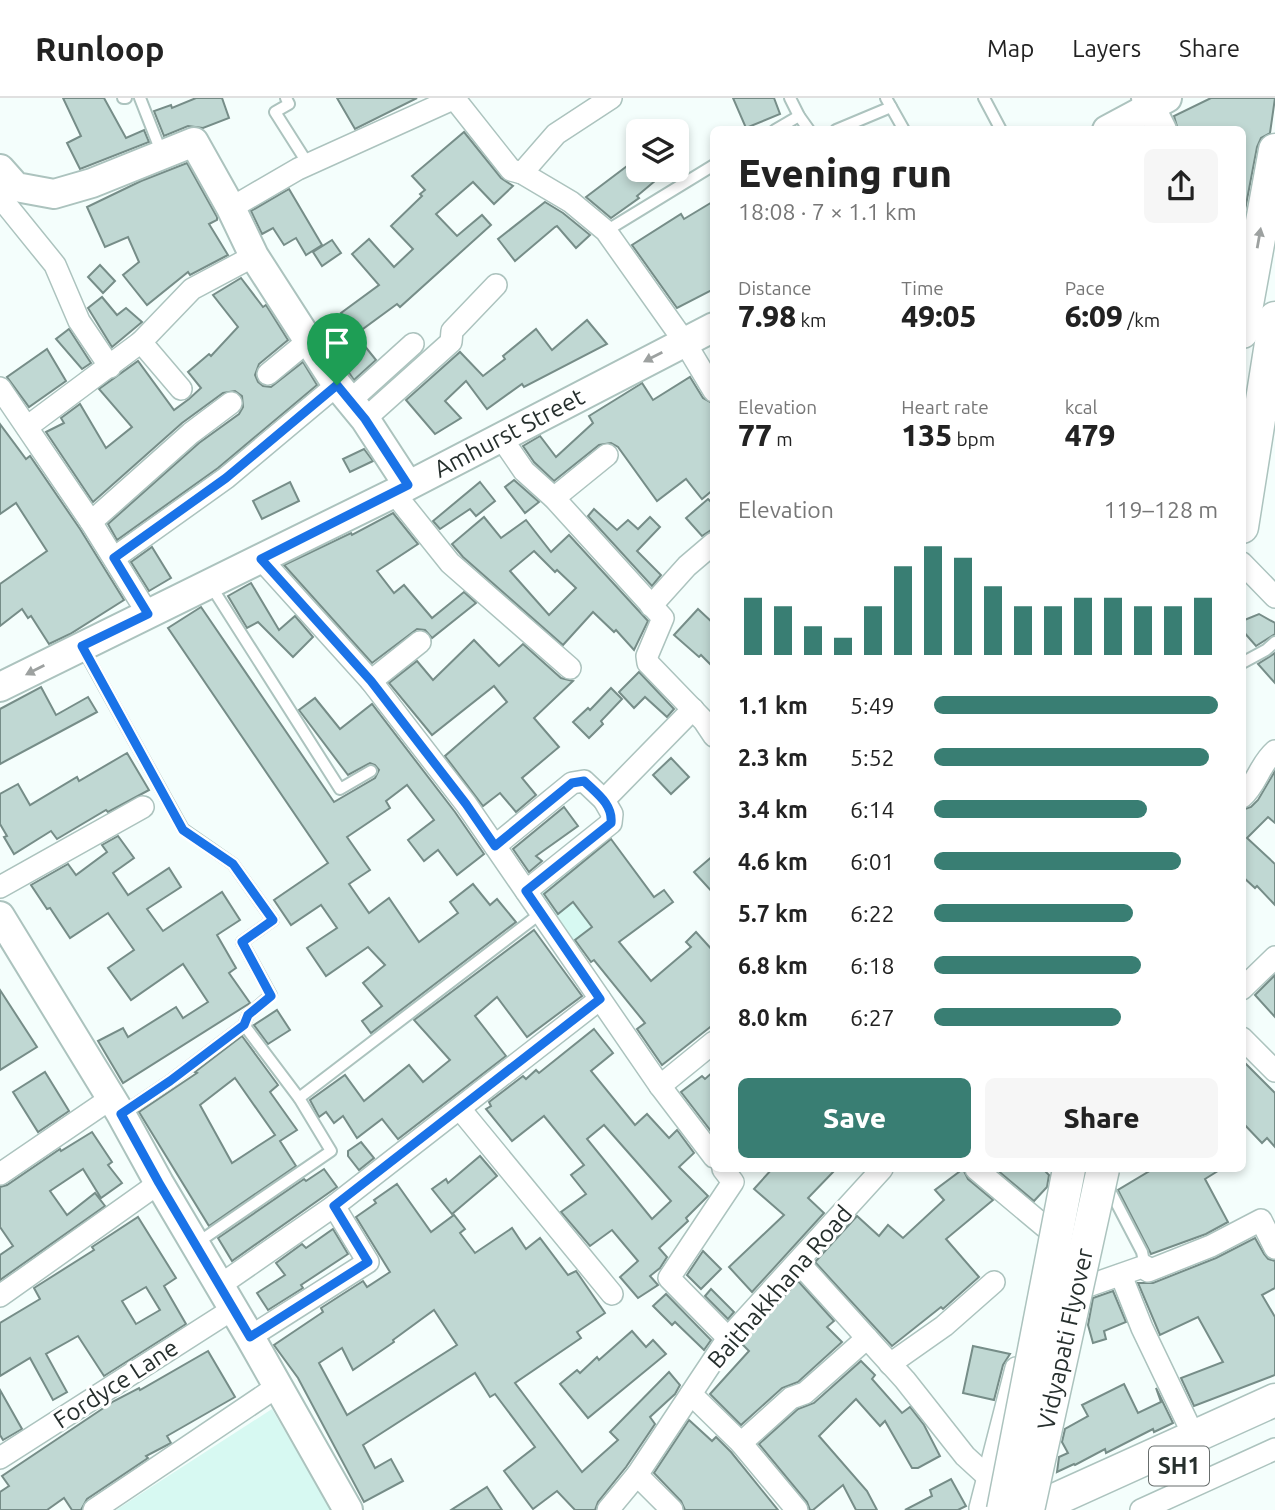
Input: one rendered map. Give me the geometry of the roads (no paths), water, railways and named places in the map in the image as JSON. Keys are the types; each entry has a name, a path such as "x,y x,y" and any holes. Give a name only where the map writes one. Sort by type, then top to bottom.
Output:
{"main road":[{"path":"1246,479 1275,150"},
{"name":"Vidyapati Flyover","path":"1011,1505 1066,1172"},
{"name":"Vidyapati Flyover","path":"1011,1505 1107,1174"},
{"path":"1011,1505 1275,1400"},
{"name":"SH1","path":"1083,1510 1275,1422"}],"street":[{"path":"231,208 308,164 454,98 511,170 522,173 571,202 607,231 684,341 710,384"},
{"path":"522,173 556,134 611,98"},
{"path":"1116,126 1156,108"},
{"path":"4,186 54,194 92,183 194,142 254,256 351,402 401,489 450,563 570,668"},
{"path":"4,186 55,265 79,321 110,367"},
{"path":"27,427 141,342 191,289 254,256"},
{"path":"114,558 226,478 451,342 452,331 496,285"},
{"name":"Amhurst Street","path":"0,687 401,489 710,329"},
{"path":"268,374 308,341"},
{"path":"141,342 181,389"},
{"path":"351,402 413,344"},
{"path":"1,391 114,558 148,614"},
{"path":"90,522 191,433 231,403"},
{"path":"500,436 524,471 554,498 663,618 647,656 648,663 706,720 604,800"},
{"path":"554,498 607,455"},
{"path":"651,606 687,566 710,546"},
{"path":"261,559 371,681 466,804 660,1086 710,1152"},
{"path":"1246,568 1275,597"},
{"path":"371,681 420,642"},
{"path":"1246,794 1264,761 1275,751"},
{"path":"495,846 572,783 584,781 604,800 612,814 611,823 526,891"},
{"path":"0,887 143,807"},
{"path":"0,916 8,944 116,1106 348,1510"},
{"path":"1246,985 1275,957"},
{"name":"Fordyce Lane","path":"0,1458 226,1298 334,1206 600,999"},
{"path":"1246,1042 1275,1071"},
{"path":"660,1086 710,1045"},
{"path":"0,1174 116,1106"},
{"path":"460,1109 612,1294"},
{"path":"725,1172 733,1182 669,1278 728,1338"},
{"name":"Baithakkhana Road","path":"608,1510 637,1475 728,1338 799,1264 879,1172"},
{"path":"980,1172 1049,1231"},
{"path":"989,1478 1049,1231 1066,1172"},
{"path":"1011,1505 1082,1288 1107,1174"},
{"path":"0,1296 159,1183"},
{"path":"250,1337 368,1262 334,1206"},
{"path":"1082,1288 1145,1266 1149,1271 1211,1246 1261,1220 1274,1245"},
{"path":"799,1264 890,1364 965,1456 989,1478 1011,1505"},
{"path":"1121,1275 1142,1328 1190,1428"},
{"path":"890,1364 944,1326 994,1282"},
{"path":"741,1443 791,1398 805,1393 867,1338"},
{"path":"94,1510 278,1386"},
{"path":"1011,1505 1190,1428 1275,1388"},
{"path":"691,1394 741,1443 797,1510"},
{"path":"1141,1510 1275,1449"},
{"path":"637,1475 672,1510"}],"lane":[{"path":"140,98 162,154"},
{"path":"286,98 289,104 275,112 308,164"},
{"path":"790,98 806,126"},
{"path":"984,98 999,126"},
{"path":"844,126 889,102 902,126"},
{"path":"782,126 799,116"},
{"path":"607,231 710,167"},
{"path":"209,584 340,789 371,771"},
{"path":"1246,661 1275,642"},
{"path":"82,646 183,830 233,864 273,920 242,942 271,996 248,1015 244,1025 170,1081 116,1106"},
{"path":"299,1098 541,913"},
{"path":"195,1244 331,1151 299,1098 244,1025"},
{"path":"1107,1174 1142,1252 1145,1266"}]}
